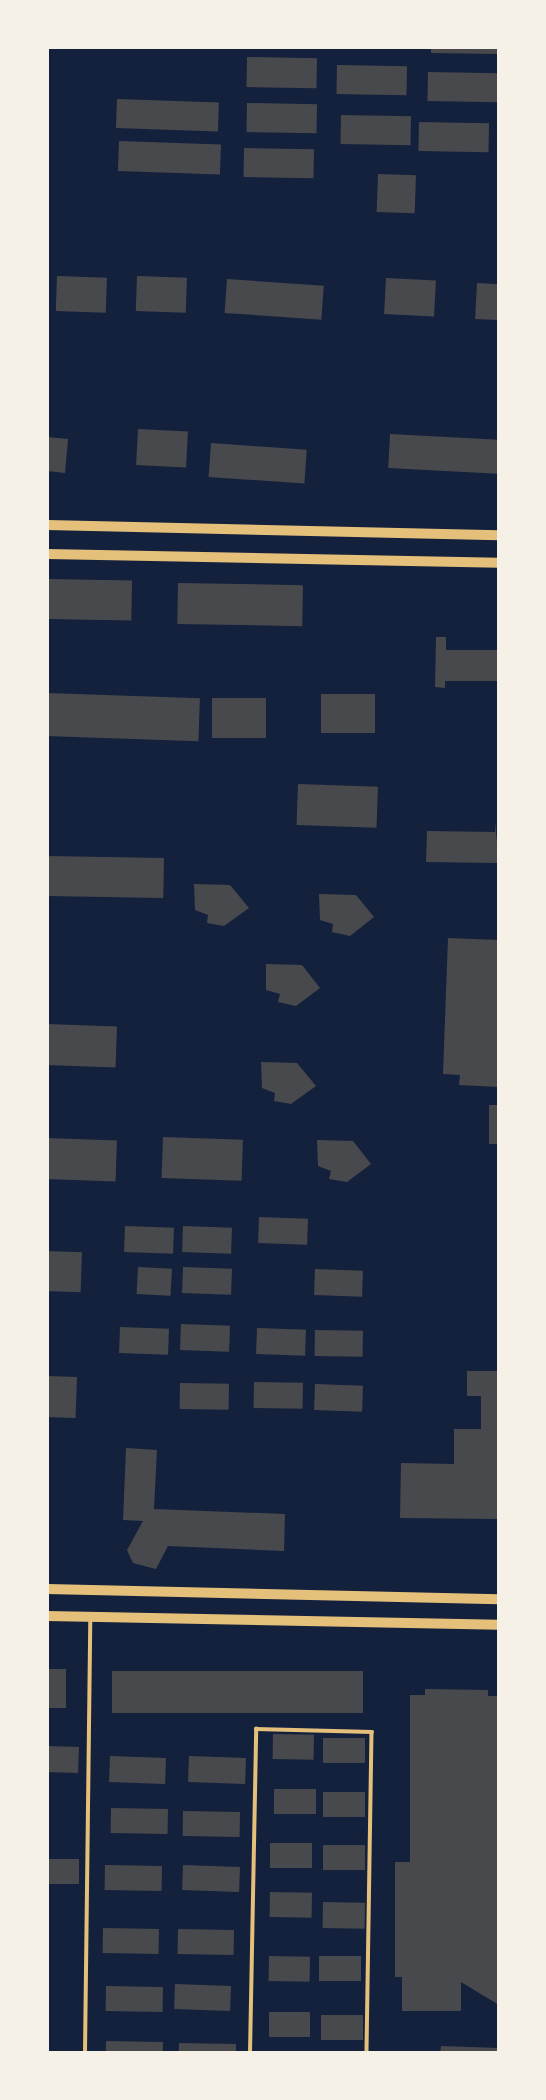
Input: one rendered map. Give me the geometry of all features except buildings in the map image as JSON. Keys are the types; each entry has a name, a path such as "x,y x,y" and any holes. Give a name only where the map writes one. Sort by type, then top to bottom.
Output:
{"main road":[{"path":"47,525 499,535"},
{"path":"47,554 499,563"},
{"path":"47,1589 499,1599"},
{"path":"47,1616 499,1627"}],"lane":[{"path":"85,2053 90,1617"},
{"path":"250,2053 256,1729 372,1732 367,2053"}]}
